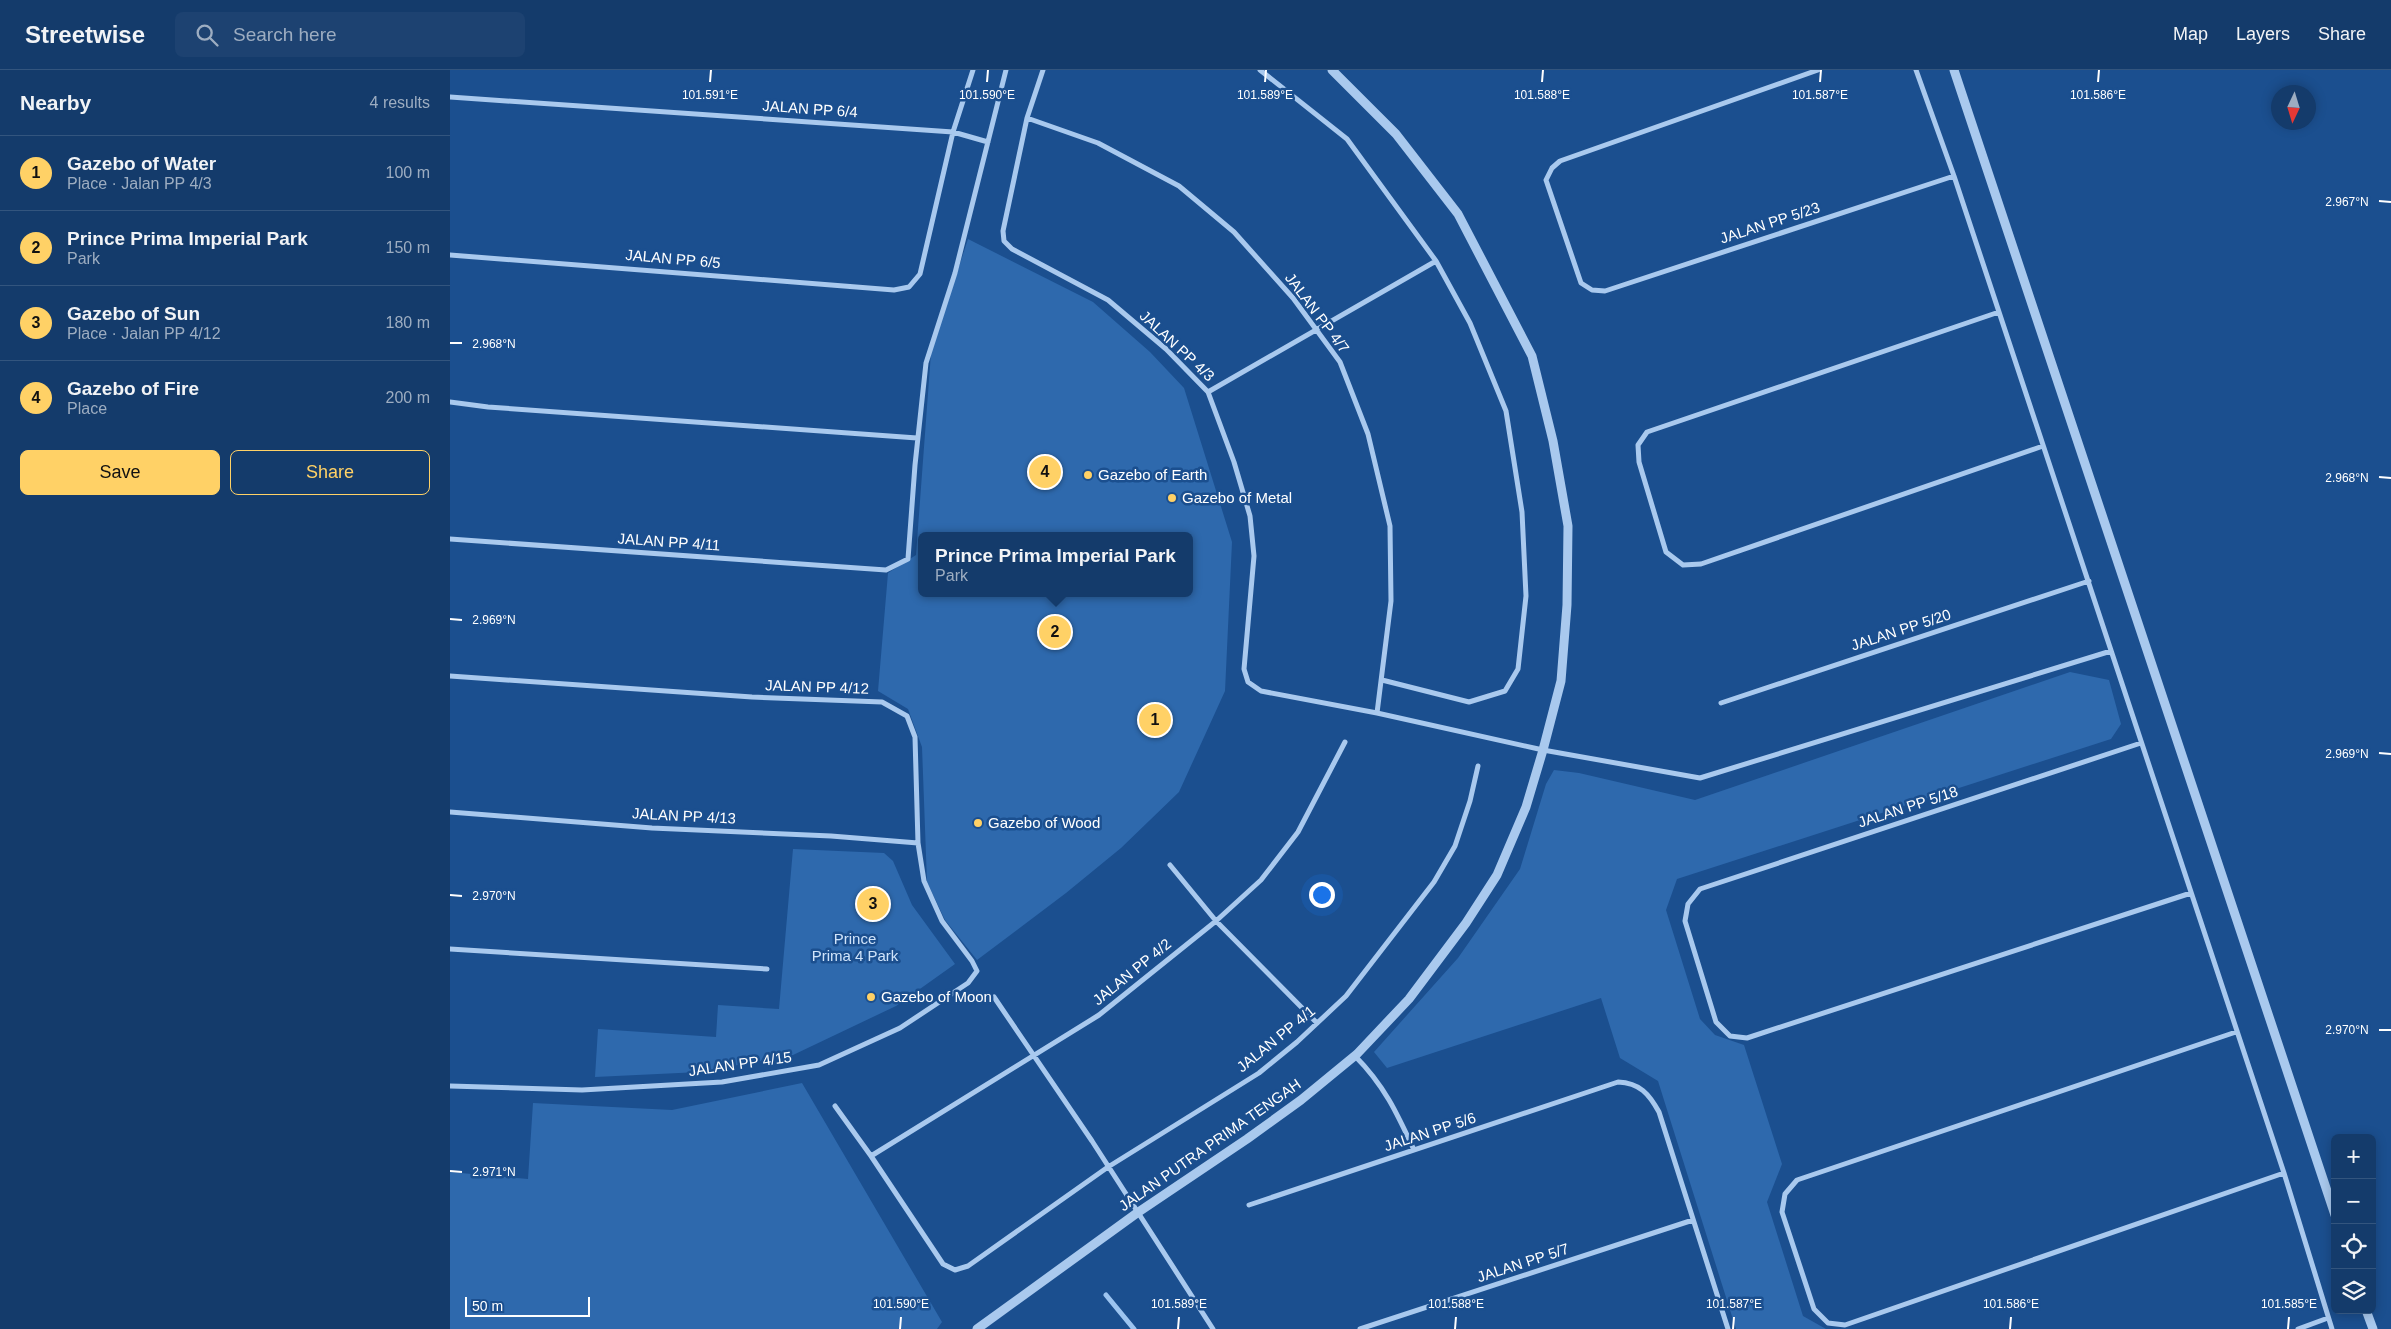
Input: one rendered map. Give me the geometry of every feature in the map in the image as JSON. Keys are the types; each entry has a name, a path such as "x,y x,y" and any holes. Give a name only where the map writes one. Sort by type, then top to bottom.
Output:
{"street":[{"path":"953,132 973,70"},
{"path":"450,402 497,408 917,438 926,362 955,273 1006,70"},
{"path":"1027,118 1043,70"},
{"path":"1260,70 1347,139 1436,261 1470,323 1506,411 1522,512 1526,586 1518,669 1505,691 1469,702 1382,680"},
{"name":"JALAN PUTRA PRIMA TENGAH","path":"976,1329 1137,1213 1247,1139 1301,1100 1355,1056 1409,999 1466,923 1497,875 1526,807 1543,750 1561,681 1567,605 1568,526 1553,441 1532,356 1458,214 1396,134 1332,70"},
{"name":"JALAN PP 5/23","path":"1818,70 1560,161 1552,168 1546,180 1581,283 1592,290 1605,291 1954,176"},
{"path":"1916,70 1954,176 2089,581 2284,1174 2332,1329"},
{"path":"1954,70 2331,1203"},
{"name":"JALAN PP 6/4","path":"450,97 953,132 988,142"},
{"name":"JALAN PP 4/3","path":"1027,118 1003,231 1004,241 1012,249 1108,300 1166,349 1208,392 1234,462 1250,516 1254,556 1244,670 1248,682 1261,691 1377,713"},
{"name":"JALAN PP 4/7","path":"1027,118 1098,144 1179,186 1234,232 1292,298 1340,362 1368,434 1390,526 1391,601 1377,713"},
{"name":"JALAN PP 6/5","path":"450,255 894,290 909,286 920,274 953,132"},
{"path":"1208,392 1436,261"},
{"path":"1999,312 1647,432 1638,445 1639,462 1666,552 1683,565 1702,564 2043,446"},
{"name":"JALAN PP 4/11","path":"450,539 886,570 908,559 917,438"},
{"name":"JALAN PP 5/20","path":"1721,703 2089,581"},
{"path":"1377,713 1543,750 1700,778 2111,650"},
{"name":"JALAN PP 4/12","path":"450,676 752,698 882,702 907,716 915,737 918,843 924,881 942,921 972,960 977,971"},
{"name":"JALAN PP 4/2","path":"871,1156 1035,1057 1099,1015 1216,921 1261,880 1298,832 1345,742"},
{"name":"JALAN PP 5/18","path":"2142,743 1700,889 1688,904 1685,921 1716,1022 1730,1036 1747,1038 2192,893"},
{"name":"JALAN PP 4/1","path":"871,1156 943,1264 955,1270 968,1266 1108,1167 1259,1073 1346,996 1434,882 1455,846 1470,801 1478,766"},
{"name":"JALAN PP 4/13","path":"450,812 652,828 831,836 918,843"},
{"path":"1170,865 1216,921 1317,1023"},
{"path":"450,949 767,969"},
{"name":"JALAN PP 4/15","path":"450,1086 582,1090 722,1082 819,1065 900,1028 968,983 977,971"},
{"path":"994,997 1108,1167 1213,1329"},
{"path":"2236,1032 1797,1180 1785,1194 1782,1212 1811,1300 1814,1308 1828,1323 1845,1325 2284,1174"},
{"path":"1355,1056 1376,1077 1394,1106 1414,1150"},
{"name":"JALAN PP 5/6","path":"1249,1205 1618,1082 1632,1083 1652,1099 1659,1112 1693,1220"},
{"path":"835,1106 871,1156"},
{"path":"1693,1220 1728,1329"},
{"name":"JALAN PP 5/7","path":"1360,1329 1693,1220"},
{"path":"2367,1314 2373,1329"},
{"path":"2298,1329 2328,1318"}],"green space":[{"path":"968,239 1093,302 1150,352 1184,388 1232,542 1225,691 1179,792 1121,848 1066,893 977,960 945,920 927,882 922,747 908,709 878,691 888,573 916,555 931,353"},
{"path":"2070,672 2109,680 2121,724 2111,739 1677,879 1666,910 1700,1019 1715,1035 1744,1045 1782,1164 1767,1202 1803,1316 1826,1329 1736,1329 1658,1081 1620,1058 1601,998 1387,1068 1374,1052 1458,958 1520,869 1546,784 1554,770 1579,773 1695,800"},
{"name":"Prince Prima 4 Park","path":"793,849 884,853 893,861 912,905 955,964 896,1006 793,1055 700,1072 595,1077 598,1029 716,1037 718,1005 779,1009"},
{"path":"802,1083 942,1322 937,1329 450,1329 450,1172 528,1179 533,1103 672,1110"}],"waterway":[{"path":"1106,1295 1134,1329"}],"place":[{"name":"Gazebo of Fire","path":"1045,472"},
{"name":"Gazebo of Earth","path":"1088,475"},
{"name":"Gazebo of Metal","path":"1172,498"},
{"name":"Prince Prima Imperial Park","path":"1055,632"},
{"name":"Gazebo of Water","path":"1155,720"},
{"name":"Gazebo of Wood","path":"978,823"},
{"name":"Gazebo of Sun","path":"873,904"},
{"name":"Gazebo of Moon","path":"871,997"}]}
